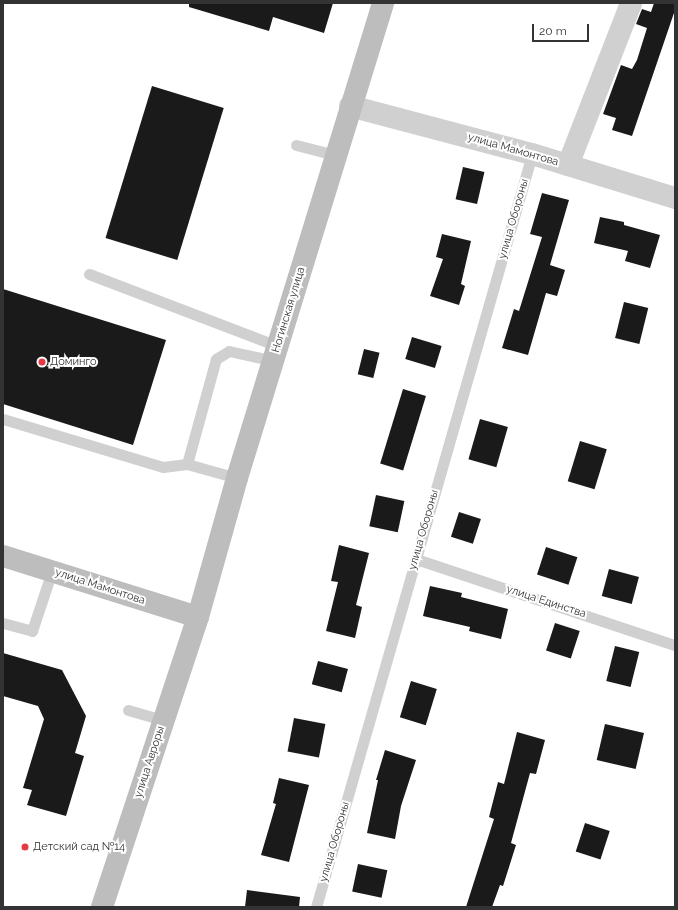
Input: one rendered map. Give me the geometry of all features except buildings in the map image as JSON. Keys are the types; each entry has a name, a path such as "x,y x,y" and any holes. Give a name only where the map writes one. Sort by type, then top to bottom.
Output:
{"street":[{"name":"Ногинская улица","path":"198,617 237,478 350,106 383,3"},
{"path":"568,166 631,3"},
{"name":"улица Мамонтова","path":"350,106 532,154 675,198"},
{"name":"улица Мамонтова","path":"3,556 198,617"},
{"name":"улица Авроры","path":"102,907 198,617"}],"lane":[{"path":"296,145 335,155"},
{"name":"улица Обороны","path":"316,907 532,154"},
{"path":"89,274 276,353"},
{"path":"187,464 216,359 229,351 276,353"},
{"path":"3,419 163,467 187,464 237,478"},
{"name":"улица Единства","path":"416,559 675,645"},
{"path":"3,623 32,631 52,571"},
{"path":"128,710 164,720"}],"place":[{"name":"Доминго","path":"42,362"},
{"name":"Детский сад №14","path":"25,847"}]}
